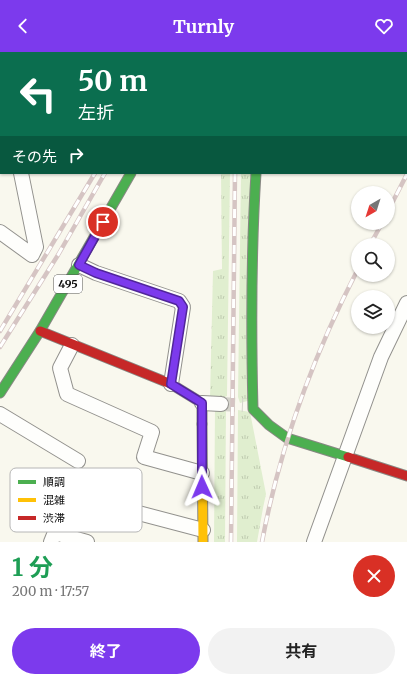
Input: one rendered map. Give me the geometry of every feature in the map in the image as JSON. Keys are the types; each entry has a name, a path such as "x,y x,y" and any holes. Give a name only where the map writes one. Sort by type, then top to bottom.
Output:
{"main road":[{"name":"495","path":"0,393 40,331 130,174"},
{"path":"256,174 253,212 248,407 287,438 407,476"},
{"path":"40,331 171,384 202,403 203,536"}],"street":[{"path":"0,232 32,255 36,247 21,174"},
{"path":"79,265 96,273 179,301 183,307 171,384"},
{"path":"314,542 381,357 401,329 407,303"},
{"path":"72,345 60,368 67,394 152,432 144,456 202,473"},
{"path":"202,403 222,404"},
{"path":"0,414 78,461"},
{"path":"142,517 203,536"},
{"path":"53,537 87,542"}],"green space":[{"path":"221,174 230,174 227,396 218,400 210,398 213,271 222,269"},
{"path":"241,174 252,174 251,400 240,403 238,397"},
{"path":"215,408 226,408 225,542 214,542"},
{"path":"238,410 250,412 266,494 257,542 237,542"}],"tunnel":[{"path":"221,404 243,405"}],"railway":[{"path":"0,331 94,174"},
{"path":"0,347 58,255 104,174"},
{"path":"231,542 235,174"},
{"path":"395,197 407,174"},
{"path":"374,238 378,230"},
{"path":"262,542 269,506 288,436 313,368 352,282"}],"traffic: fast":[{"path":"0,393 40,331 130,174"},
{"path":"256,174 252,291 253,409 269,425 287,438 348,457"}],"traffic: slow":[{"path":"202,424 203,542"}],"traffic: jam":[{"path":"40,331 171,384 202,403 202,424"},
{"path":"348,457 407,476"}],"route":[{"path":"103,222 79,265 96,273 179,301 183,307 171,384 202,403 202,487"}]}
